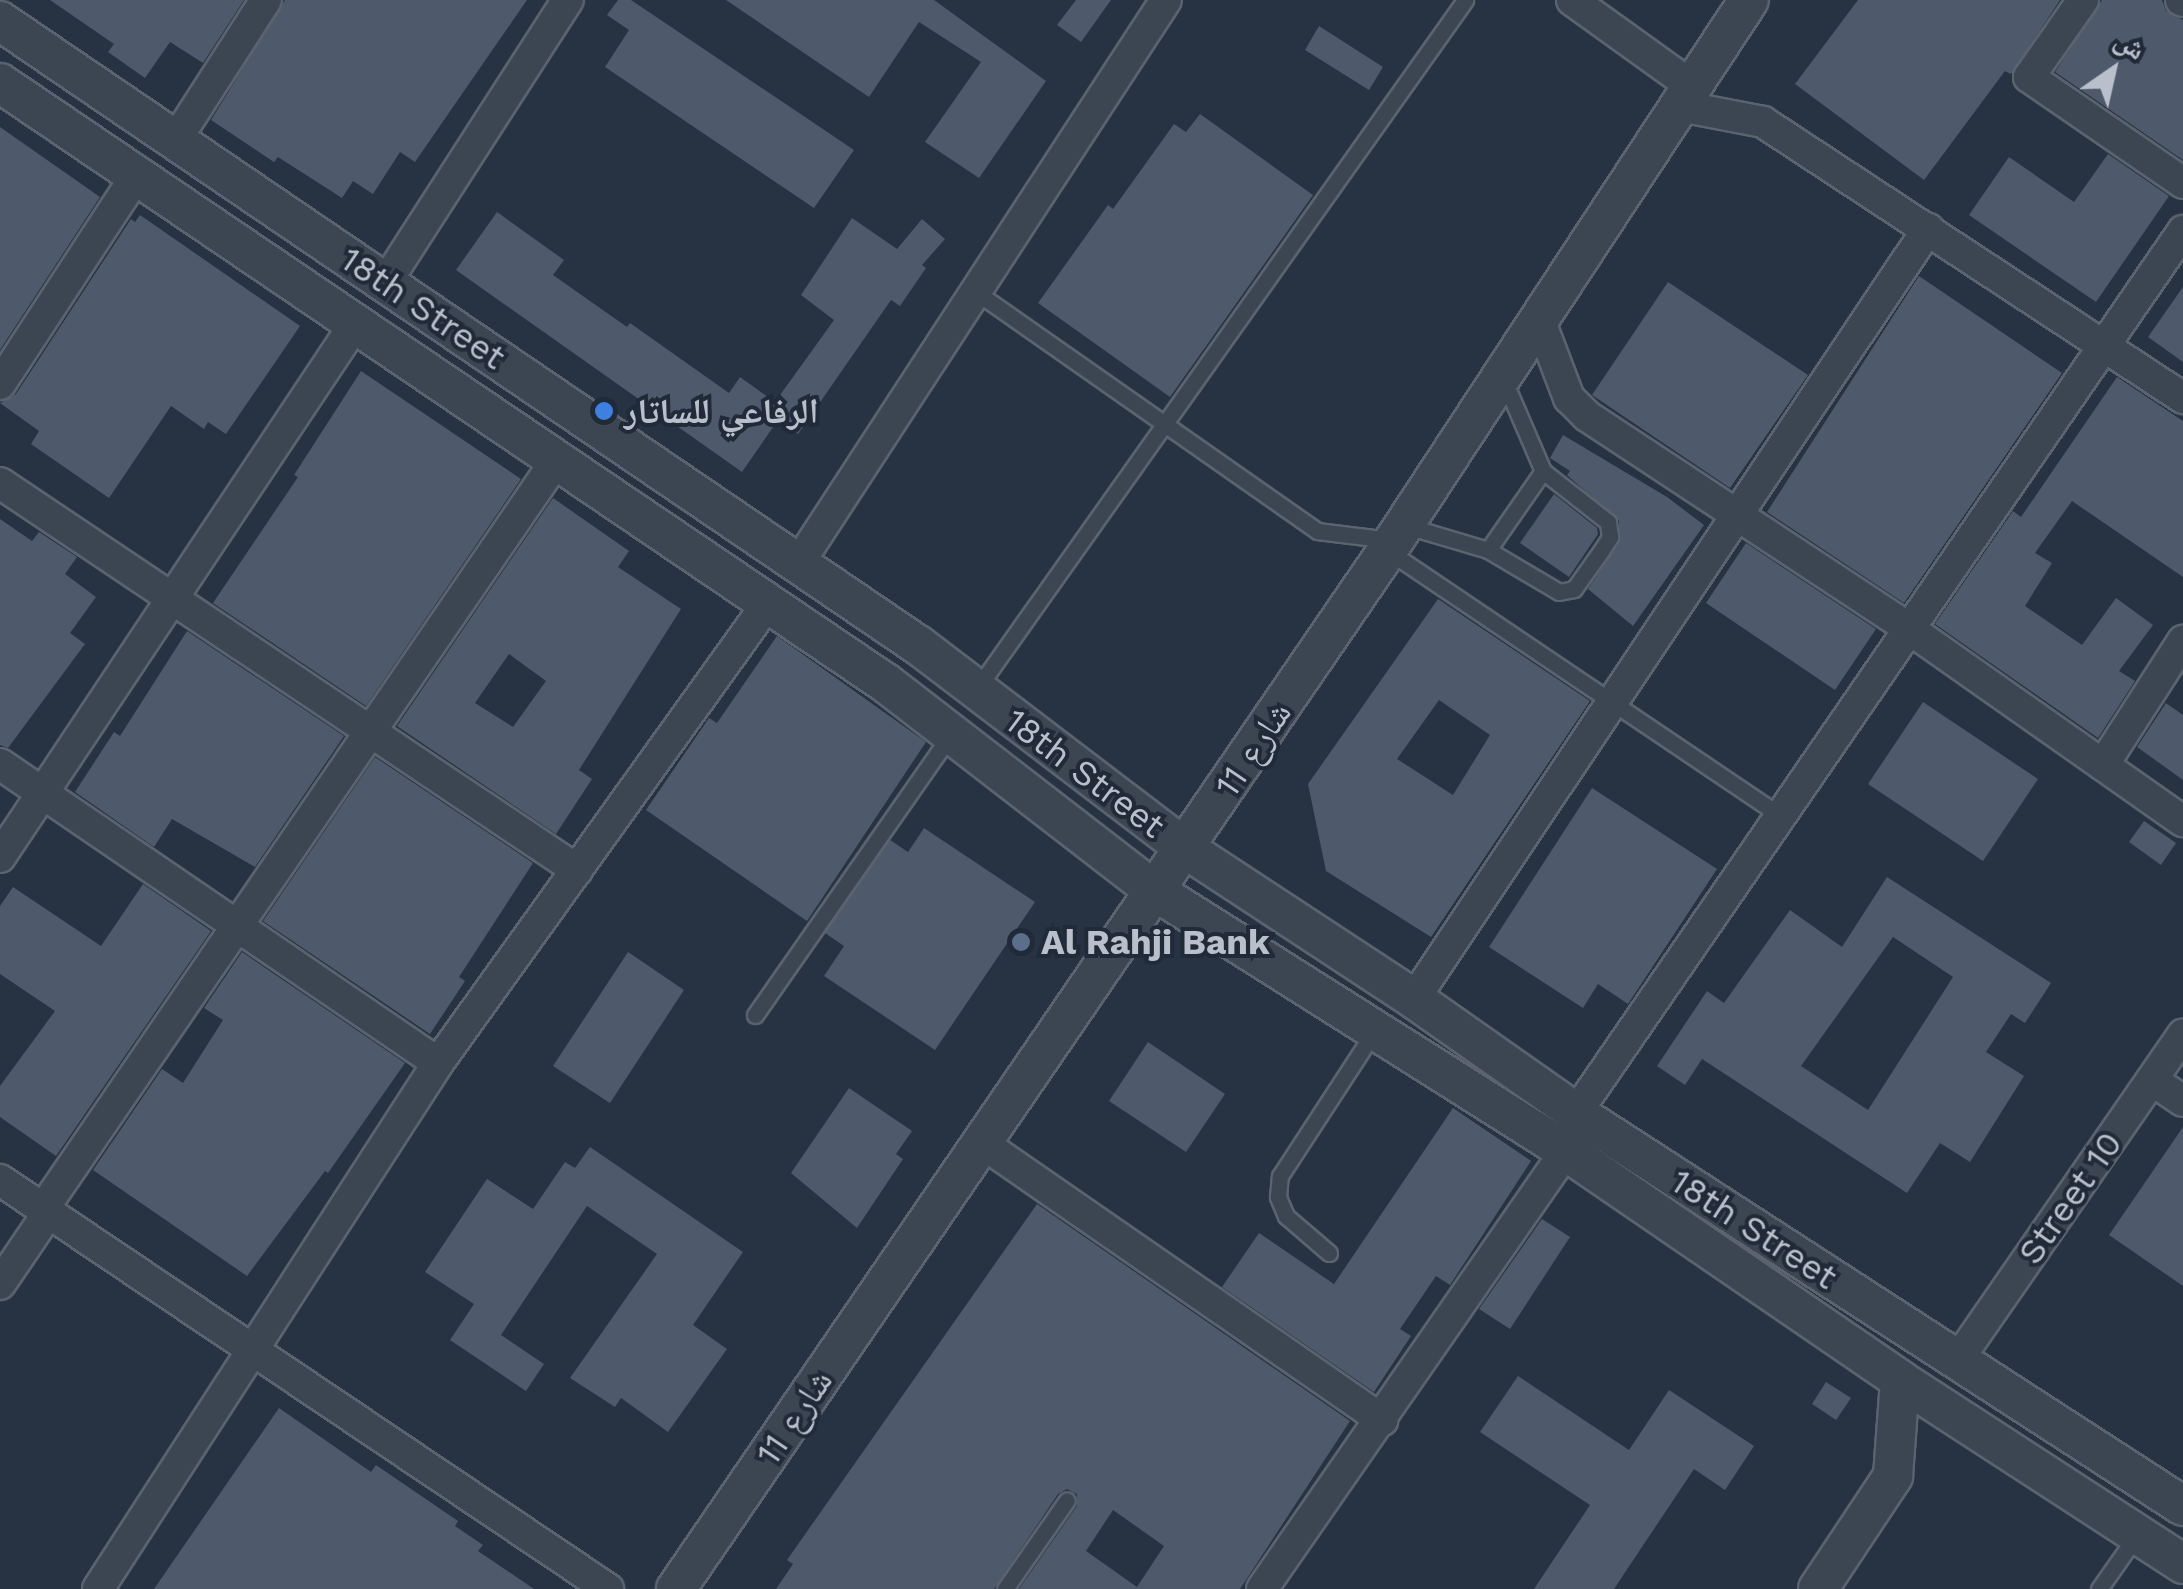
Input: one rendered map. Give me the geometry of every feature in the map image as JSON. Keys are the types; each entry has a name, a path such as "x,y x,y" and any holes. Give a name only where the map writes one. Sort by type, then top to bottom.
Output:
{"street":[{"path":"175,141 266,0"},
{"path":"386,282 567,0"},
{"path":"798,564 1166,0"},
{"path":"1572,0 1686,96 1764,122 2183,398"},
{"name":"شارع 11","path":"676,1589 1186,849 1749,0"},
{"path":"2083,0 2029,77 2183,183"},
{"name":"18th Street","path":"0,21 798,564 976,690 1186,849 1414,998 1576,1112 2183,1506"},
{"path":"0,84 953,732 1154,891 1566,1151 1900,1380 2183,1564"},
{"path":"0,384 137,176"},
{"path":"1414,998 1928,229"},
{"path":"1262,1589 1566,1151 1576,1112 2183,230"},
{"path":"1538,318 1569,398 1588,416 1908,628 2183,821"},
{"path":"0,857 356,324"},
{"path":"0,1284 46,1210 556,461"},
{"path":"0,483 576,870"},
{"path":"98,1589 438,1063 768,603"},
{"path":"2103,765 2183,641"},
{"path":"0,764 438,1063"},
{"name":"Street 10","path":"1957,1361 2183,1036"},
{"path":"2152,1080 2183,1101"},
{"path":"982,1143 1382,1420"},
{"path":"0,1180 608,1589"},
{"path":"1818,1589 1893,1476 1900,1380"}],"lane":[{"path":"976,690 1465,0"},
{"path":"976,292 1317,531 1488,550 1559,592 1574,589 1610,538 1608,522 1543,471 1501,375"},
{"path":"1488,550 1543,471"},
{"path":"1394,538 1612,704 1778,815"},
{"path":"755,1015 953,732"},
{"path":"1328,1253 1286,1216 1278,1197 1280,1176 1375,1030"},
{"path":"1005,1589 1068,1500"},
{"path":"2100,1589 2139,1532"}],"building":[{"path":"50,0 244,0 203,63 170,42 145,78 108,52 114,44"},
{"path":"285,0 527,0 415,162 400,152 373,194 353,181 342,198 278,157 274,162 211,120"},
{"path":"618,0 631,0 854,150 814,208 605,67 629,30 607,15"},
{"path":"726,0 934,0 1046,81 979,178 925,142 981,62 919,22 869,97"},
{"path":"1076,0 1111,0 1081,42 1057,25"},
{"path":"1858,0 2060,0 2011,74 2005,71 1924,180 1795,84"},
{"path":"2102,0 2162,0 2166,11 2183,20 2183,160 2055,72"},
{"path":"1319,26 1383,67 1369,90 1305,50"},
{"path":"1200,114 1313,195 1170,397 1038,303 1108,205 1113,209 1174,124 1186,132"},
{"path":"0,127 100,197 0,350"},
{"path":"2108,154 2169,196 2096,302 1969,215 2009,157 2074,202"},
{"path":"497,212 564,260 553,275 627,327 630,323 729,393 740,377 775,402 834,320 801,295 852,218 897,249 922,219 945,239 922,265 926,268 900,306 891,300 798,434 778,420 742,472 456,270"},
{"path":"140,215 300,326 226,434 208,422 204,429 171,406 109,498 31,444 39,431 0,403 16,394 131,219 135,222"},
{"path":"1919,276 2062,373 1904,603 1767,512"},
{"path":"1668,282 1808,375 1730,488 1592,395"},
{"path":"2183,287 2183,362 2148,337"},
{"path":"361,371 521,479 366,706 213,603 298,477 294,475"},
{"path":"2117,377 2183,421 2183,577 2072,501 2035,553 2052,563 2025,606 2082,645 2116,598 2153,625 2119,671 2135,681 2098,738 1935,624 2013,511 2021,517"},
{"path":"1563,435 1667,497 1704,525 1633,626 1588,589 1619,543 1619,521 1567,475 1570,471 1550,458"},
{"path":"1554,494 1597,528 1598,534 1569,577 1520,543"},
{"path":"553,498 629,551 618,567 681,609 579,770 592,779 556,834 397,726","holes":["509,654 546,681 513,727 475,703"]},
{"path":"0,519 32,541 39,532 77,557 65,574 96,597 70,633 85,644 8,748 0,745"},
{"path":"1746,543 1876,629 1835,690 1706,603"},
{"path":"1438,599 1590,701 1431,937 1326,871 1308,784","holes":["1439,700 1490,735 1453,795 1397,759"]},
{"path":"187,631 344,736 255,867 172,819 154,847 75,792 114,732 120,736"},
{"path":"777,636 926,742 807,921 646,810 709,718 717,723"},
{"path":"1923,702 2038,779 1983,861 1868,784"},
{"path":"2166,703 2183,715 2183,780 2137,747"},
{"path":"375,757 533,863 459,977 465,981 430,1034 263,921"},
{"path":"1592,788 1717,869 1628,1004 1598,984 1583,1008 1489,947"},
{"path":"2144,821 2176,843 2161,865 2129,842"},
{"path":"924,828 1035,902 935,1050 824,976 844,946 825,933 890,840 908,852"},
{"path":"1887,877 2051,983 2025,1023 2011,1014 1986,1052 2024,1076 1970,1162 1940,1143 1907,1193 1702,1059 1685,1085 1657,1066 1707,991 1724,1003 1790,910 1842,947","holes":["1893,937 1953,977 1868,1110 1801,1066"]},
{"path":"143,884 211,931 56,1156 0,1117 0,1086 55,1011 0,974 0,906 13,887 101,946"},
{"path":"242,952 405,1063 328,1173 325,1171 247,1276 93,1170 162,1069 183,1083 223,1020 204,1008"},
{"path":"628,952 684,990 610,1103 553,1066"},
{"path":"1148,1042 1225,1094 1186,1152 1109,1101"},
{"path":"849,1088 912,1131 896,1154 903,1159 857,1228 791,1173"},
{"path":"1453,1108 1531,1161 1450,1285 1436,1276 1400,1329 1411,1336 1374,1392 1222,1287 1259,1233 1334,1284"},
{"path":"2183,1127 2183,1286 2109,1235"},
{"path":"590,1147 743,1252 693,1325 727,1349 668,1432 621,1398 615,1407 570,1378 657,1254 587,1206 501,1335 544,1364 526,1391 450,1340 474,1304 425,1272 487,1179 533,1209 565,1162 575,1168"},
{"path":"1037,1204 1350,1421 1240,1589 1019,1589 1077,1506 1077,1494 1067,1489 1058,1494 994,1589 776,1589 793,1564 787,1560","holes":["1113,1510 1164,1546 1137,1587 1086,1551"]},
{"path":"1542,1219 1570,1237 1510,1329 1479,1309"},
{"path":"1518,1376 1629,1450 1669,1390 1754,1446 1725,1490 1694,1469 1614,1589 1534,1589 1590,1505 1480,1432"},
{"path":"1826,1382 1851,1398 1836,1420 1812,1404"},
{"path":"279,1408 371,1472 376,1465 458,1521 455,1526 483,1545 478,1551 534,1589 154,1589"}],"place":[{"name":"الرفاعي للساتار","path":"604,411"},
{"name":"Al Rahji Bank","path":"1021,942"}]}
